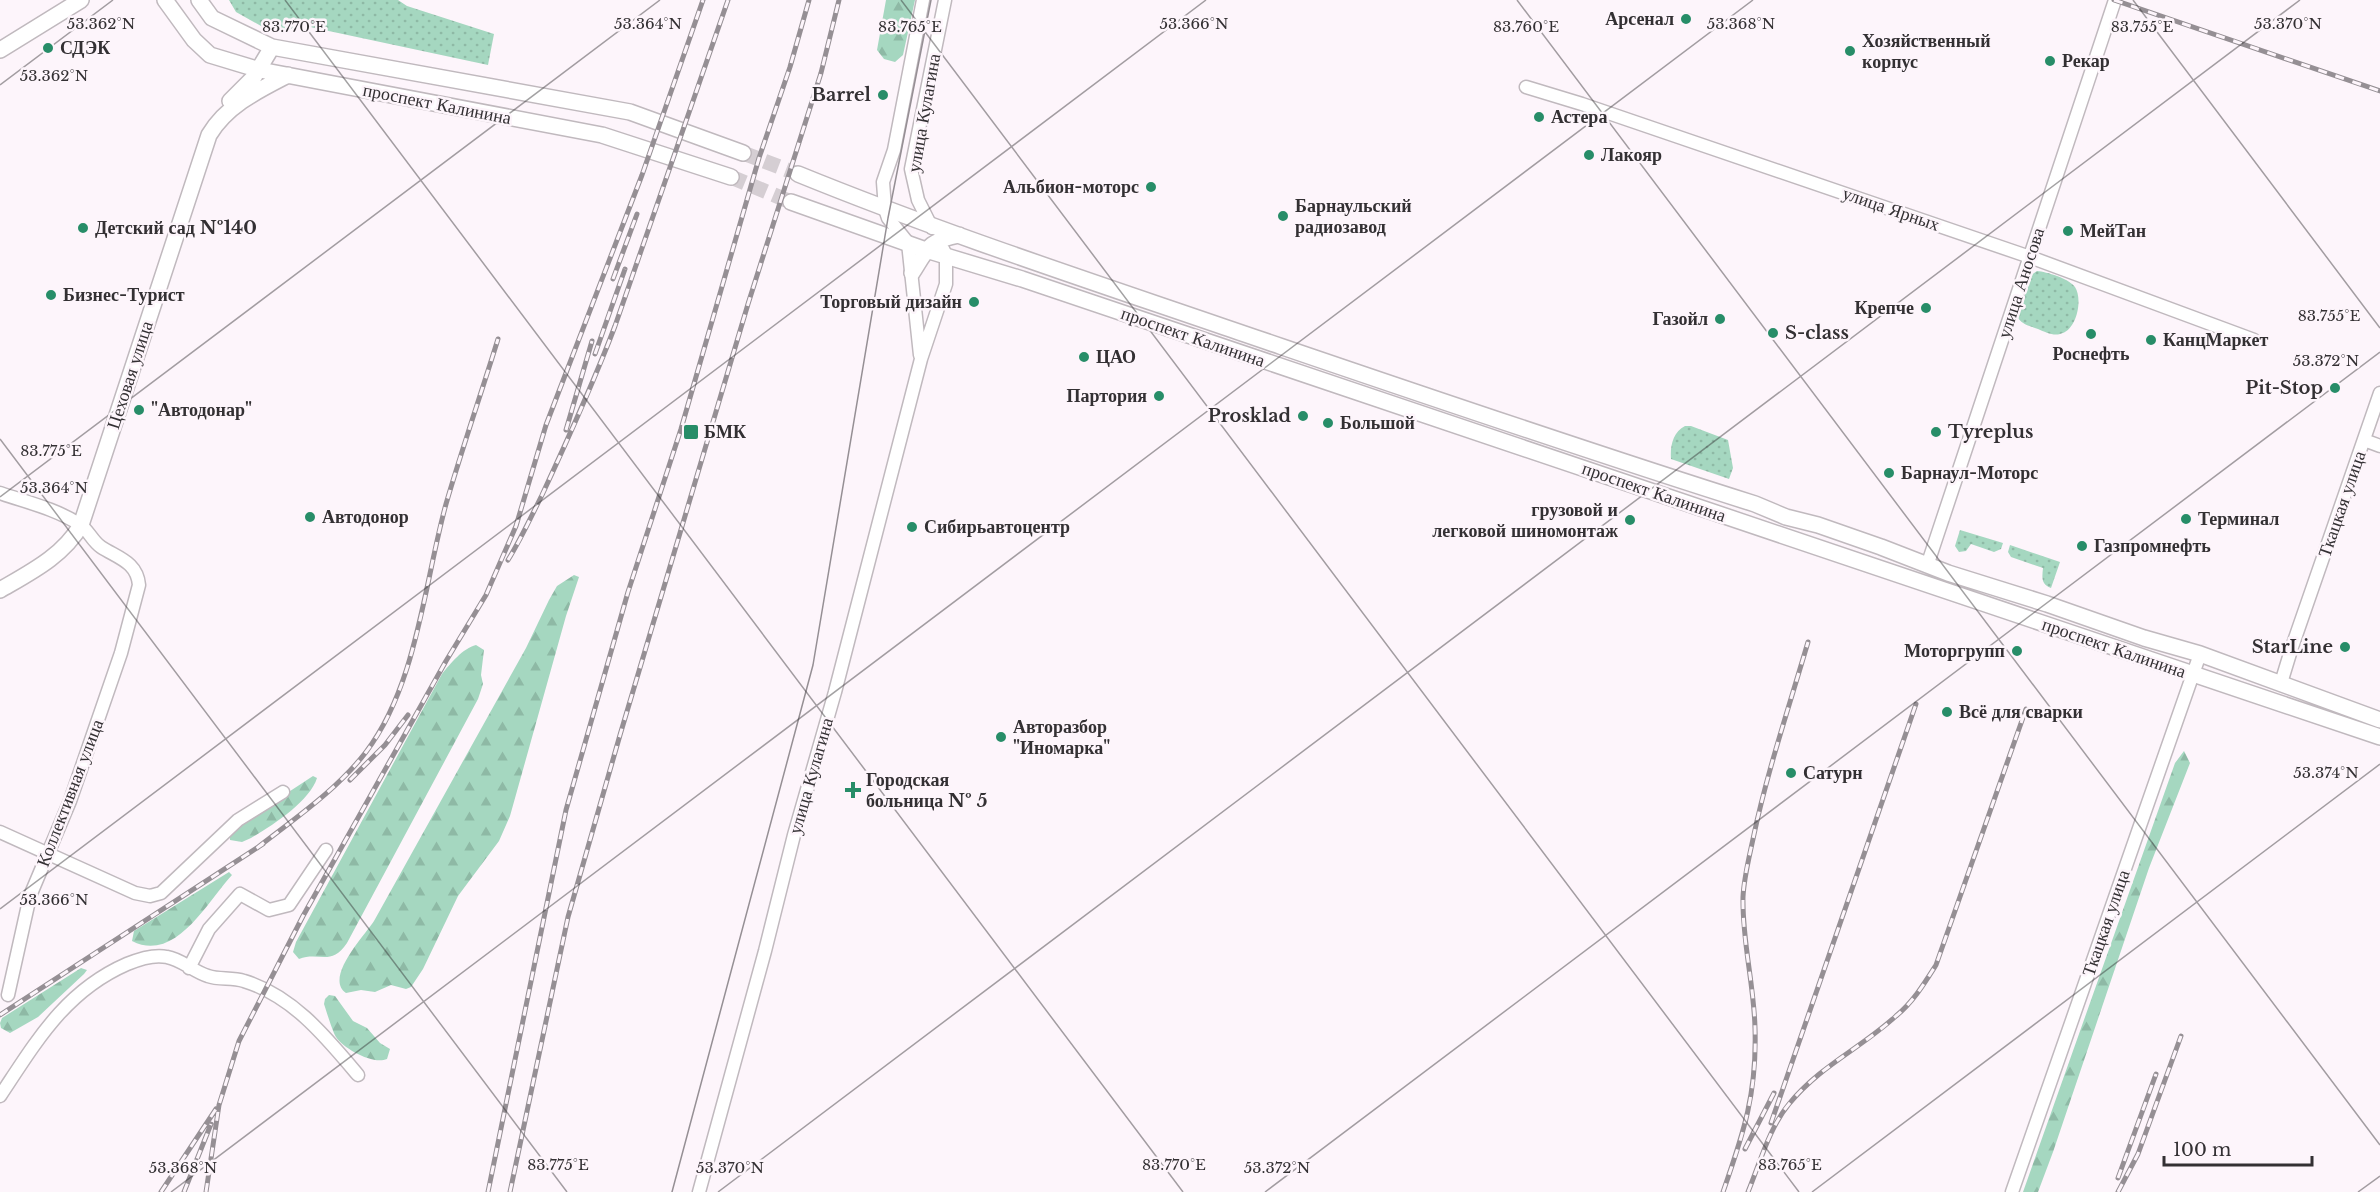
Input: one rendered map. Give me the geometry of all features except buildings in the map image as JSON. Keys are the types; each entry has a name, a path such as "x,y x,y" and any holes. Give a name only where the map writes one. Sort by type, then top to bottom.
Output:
{"main road":[{"path":"0,50 81,0"},
{"name":"проспект Калинина","path":"165,0 194,40 210,55 260,70 602,135 731,177"},
{"name":"проспект Калинина","path":"199,0 212,18 272,47 630,112 743,153"},
{"name":"Цеховая улица","path":"0,590 59,553 73,540 81,525 209,135 227,104 260,70 272,47"},
{"path":"288,75 296,51"},
{"name":"Цеховая улица","path":"215,124 240,102 288,75"},
{"path":"798,174 890,211"},
{"name":"проспект Калинина","path":"791,202 926,250 1022,279 2380,737"},
{"name":"проспект Калинина","path":"890,211 1482,415 1755,504 1786,517 1818,525 1927,566 2144,638 2200,654 2380,720"},
{"name":"проспект Калинина","path":"938,239 959,235"},
{"path":"912,273 926,250 938,239"},
{"path":"1921,582 1927,566"},
{"path":"2273,701 2282,683"}],"street":[{"name":"улица Кулагина","path":"890,211 883,182 894,150 923,0"},
{"name":"улица Кулагина","path":"699,1192 765,951 794,835 835,692 921,359 946,284 946,255 918,200 911,169 945,0"},
{"name":"улица Аносова","path":"1927,566 2115,0"},
{"name":"улица Ярных","path":"1526,87 2030,257 2254,340"},
{"path":"890,211 888,218 908,243"},
{"name":"улица Кулагина","path":"908,243 921,359"},
{"name":"Ткацкая улица","path":"2282,683 2292,647 2380,393"},
{"path":"2364,440 2380,446"},
{"path":"0,493 49,510 81,525"},
{"name":"Коллективная улица","path":"8,995 30,896 70,801 121,653 139,585 138,574 133,567 94,542 81,525"},
{"name":"Ткацкая улица","path":"2012,1192 2200,654"},
{"path":"0,832 135,893 150,896 161,893 238,820 283,792"},
{"path":"189,968 209,929 240,894 269,910 289,905 326,850"},
{"path":"0,1096 53,1018 80,992 109,972 142,958 167,957 209,977 241,980 265,988 285,1000 332,1044 358,1075"}],"green space":[{"path":"229,0 398,0 407,6 494,34 488,65 310,27 270,31 236,12"},
{"path":"886,0 915,0 903,55 895,62 884,59 877,50"},
{"path":"2037,271 2063,278 2075,287 2078,299 2077,314 2066,332 2049,333 2027,325 2018,318 2030,276"},
{"path":"1685,426 1691,426 1728,440 1733,468 1729,479 1671,459 1673,440"},
{"path":"1960,530 2003,543 2001,549 1994,552 1971,544 1966,551 1959,552 1955,546"},
{"path":"2010,545 2060,562 2051,588 2045,585 2043,580 2043,568 2011,557 2008,552"},
{"path":"574,575 579,577 510,816 499,841 458,896 423,969 411,987 406,989 391,985 375,992 361,990 346,993 340,986 340,978 348,957 374,921 526,648 557,586"},
{"path":"476,645 484,650 481,675 483,684 478,699 347,943 336,954 330,956 299,959 293,952 296,942 442,674 462,653"},
{"path":"2184,751 2190,763 2149,868 2053,1152 2038,1192 2023,1192 2175,763"},
{"path":"313,776 317,778 313,787 289,812 251,838 242,842 230,840 230,835 252,816"},
{"path":"229,872 232,875 190,926 177,937 163,944 148,946 132,941 134,931"},
{"path":"81,968 87,970 38,1017 10,1033 1,1028 2,1018"},
{"path":"329,995 335,996 353,1021 367,1028 380,1043 390,1049 387,1059 367,1058 340,1042 334,1034 324,1004"}],"tunnel":[{"path":"743,153 798,174"},
{"path":"731,177 791,202"}],"tram line":[{"path":"672,1192 813,665 888,218 931,0"}],"railway":[{"path":"206,1192 219,1105 239,1041 303,916 446,661 486,595 516,526 546,425 642,175 703,0"},
{"path":"508,560 542,495 607,348 728,0"},
{"path":"488,1192 566,810 628,592 681,429 759,158 790,67 809,0"},
{"path":"510,1192 568,917 748,304 821,73 839,0"},
{"path":"2114,0 2380,91"},
{"path":"613,279 637,214"},
{"path":"595,354 625,269"},
{"path":"257,848 314,803 355,766 383,725 397,696 417,633 446,504 498,339"},
{"path":"566,430 592,341"},
{"path":"1723,1192 1748,1112 1754,1073 1754,1012 1743,913 1746,875 1765,789 1808,642"},
{"path":"1771,1123 1916,704"},
{"path":"1748,1192 1770,1135 1789,1104 1814,1078 1902,1011 1936,965 2026,709"},
{"path":"350,780 385,745 408,715"},
{"path":"0,1015 263,844"},
{"path":"2118,1192 2138,1154 2181,1036"},
{"path":"2118,1178 2156,1074"},
{"path":"1745,1149 1774,1093"},
{"path":"161,1192 216,1109"},
{"path":"184,1192 211,1124"}],"place":[{"name":"Арсенал","path":"1686,19"},
{"name":"СДЭК","path":"48,48"},
{"name":"Хозяйственный корпус","path":"1850,51"},
{"name":"Рекар","path":"2050,61"},
{"name":"Barrel","path":"883,95"},
{"name":"Астера","path":"1539,117"},
{"name":"Лакояр","path":"1589,155"},
{"name":"Альбион-моторс","path":"1151,187"},
{"name":"Барнаульский радиозавод","path":"1283,216"},
{"name":"Детский сад №140","path":"83,228"},
{"name":"МейТан","path":"2068,231"},
{"name":"Бизнес-Турист","path":"51,295"},
{"name":"Торговый дизайн","path":"974,302"},
{"name":"Крепче","path":"1926,308"},
{"name":"Газойл","path":"1720,319"},
{"name":"S-class","path":"1773,333"},
{"name":"Роснефть","path":"2091,334"},
{"name":"КанцМаркет","path":"2151,340"},
{"name":"ЦАО","path":"1084,357"},
{"name":"Pit-Stop","path":"2335,388"},
{"name":"Партория","path":"1159,396"},
{"name":"\"Автодонар\"","path":"139,410"},
{"name":"Prosklad","path":"1303,416"},
{"name":"Большой","path":"1328,423"},
{"name":"БМК","path":"691,432"},
{"name":"Tyreplus","path":"1936,432"},
{"name":"Барнаул-Моторс","path":"1889,473"},
{"name":"Автодонор","path":"310,517"},
{"name":"Терминал","path":"2186,519"},
{"name":"грузовой и легковой шиномонтаж","path":"1630,520"},
{"name":"Сибирьавтоцентр","path":"912,527"},
{"name":"Газпромнефть","path":"2082,546"},
{"name":"StarLine","path":"2345,647"},
{"name":"Моторгрупп","path":"2017,651"},
{"name":"Всё для сварки","path":"1947,712"},
{"name":"Авторазбор \"Иномарка\"","path":"1001,737"},
{"name":"Сатурн","path":"1791,773"},
{"name":"Городская больница № 5","path":"853,790"}]}
